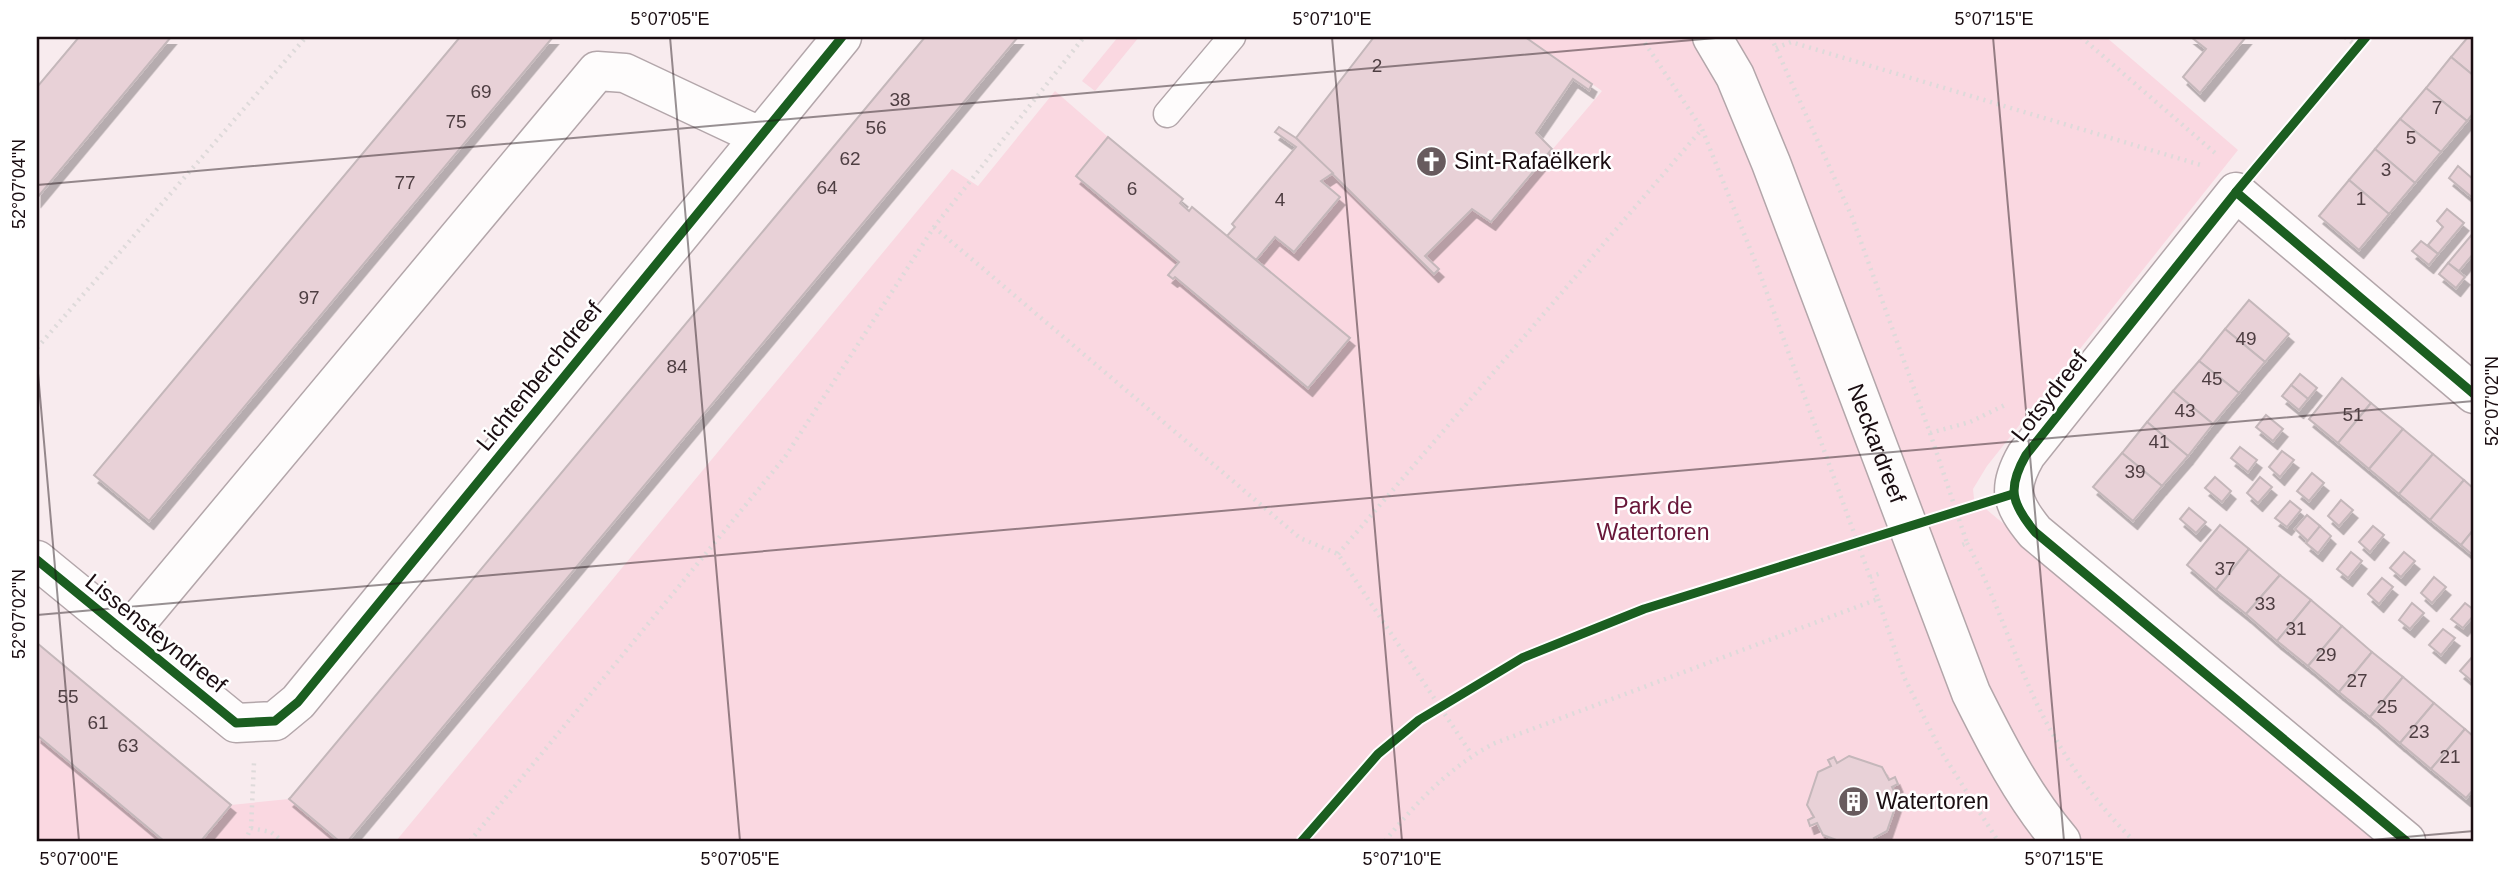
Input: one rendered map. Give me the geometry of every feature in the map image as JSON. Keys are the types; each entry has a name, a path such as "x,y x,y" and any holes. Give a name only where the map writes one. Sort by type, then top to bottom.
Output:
{"street":[{"name":"Lichtenberchdreef","path":"256,724 275,721 298,702 842,37"},
{"name":"Neckardreef","path":"1712,37 1735,76 1771,163 1971,693 2002,756 2039,815 2061,841"},
{"path":"127,634 597,71 625,73 759,136"},
{"path":"2237,180 2474,394"},
{"name":"Lotsydreef","path":"2013,494 2016,473 2026,455 2237,180"},
{"path":"2013,494 2021,515 2035,532 2406,841"},
{"name":"Lissensteyndreef","path":"37,560 236,723 256,724"}],"lane":[{"path":"1167,114 1232,37"}],"path":[{"path":"37,348 306,37"},
{"path":"470,841 785,457 934,227 1084,37"},
{"path":"1641,37 1702,129 1759,271 1904,677 1942,753 1998,841"},
{"path":"1771,37 1852,217 1930,433 1970,422 2004,407 2012,400"},
{"path":"2081,37 2237,180"},
{"path":"2345,37 2358,47"},
{"path":"2349,57 2366,37"},
{"path":"1776,48 1791,42 2213,169 2237,180"},
{"path":"1338,554 1702,129"},
{"path":"934,227 1300,538 1338,554 1472,755"},
{"path":"1870,577 1913,542 2013,494"},
{"path":"1846,545 1858,542 1913,542"},
{"path":"1968,543 1987,580 2032,694 2061,746 2095,796 2134,841"},
{"path":"1385,841 1446,774 1472,755 1508,738 1878,599"},
{"path":"1429,713 1451,699"},
{"path":"245,841 251,828 256,724"},
{"path":"251,828 271,832 282,841"}],"green space":[{"path":"1118,37 1139,37 1095,91 1082,81"},
{"name":"Park de Watertoren","path":"1525,37 2106,37 2238,150 1987,466 1973,489 1974,499 2382,841 396,841 952,169 978,186 1055,91 1108,137 1076,176 1179,262 1168,275 1172,279 1175,277 1308,388 1349,338 1256,260 1275,237 1294,252 1339,197 1321,181 1333,173 1435,274 1439,269 1425,256 1472,209 1491,222 1602,91"},
{"path":"37,735 164,841 37,841"},
{"path":"289,799 339,841 201,841 231,805"}],"building":[{"path":"79,37 171,37 37,198 37,87"},
{"path":"460,37 553,37 149,521 94,475"},
{"path":"925,37 1018,37 348,841 339,841 289,799"},
{"name":"Sint-Rafaëlkerk","path":"1374,37 1525,37 1592,84 1589,90 1573,79 1536,133 1552,149 1491,222 1472,209 1425,256 1439,269 1434,274 1296,138"},
{"path":"2191,37 2246,37 2200,93 2183,77 2206,49"},
{"path":"2468,37 2474,37 2474,76 2451,57"},
{"path":"2451,57 2474,76 2474,112 2467,121 2426,88"},
{"path":"2426,88 2467,121 2441,152 2400,119"},
{"path":"2400,119 2441,152 2415,183 2375,149"},
{"path":"1279,127 1296,138 1333,173 1321,181 1340,197 1294,252 1275,237 1256,260 1227,236 1235,227 1232,224 1296,147 1275,132"},
{"path":"1108,137 1183,199 1180,203 1189,211 1192,207 1350,338 1308,388 1175,277 1173,279 1168,275 1179,262 1076,176"},
{"path":"2375,149 2415,183 2389,214 2349,180"},
{"path":"2458,166 2474,180 2474,199 2449,178"},
{"path":"2349,180 2389,214 2359,250 2319,216"},
{"path":"2447,209 2464,223 2438,254 2428,245 2443,227 2437,221"},
{"path":"2474,232 2474,253 2459,271 2448,263"},
{"path":"2421,241 2438,254 2429,265 2412,251"},
{"path":"2448,263 2465,277 2456,288 2439,274"},
{"path":"2249,300 2289,334 2265,362 2225,329"},
{"path":"2225,329 2265,362 2239,393 2199,361"},
{"path":"2199,361 2239,393 2213,424 2173,391"},
{"path":"2300,374 2317,388 2308,399 2291,385"},
{"path":"2342,378 2371,403 2338,443 2309,419"},
{"path":"2291,385 2308,399 2299,410 2282,396"},
{"path":"2173,391 2213,424 2188,456 2147,422"},
{"path":"2371,403 2403,429 2369,469 2338,443"},
{"path":"2266,415 2283,429 2273,441 2256,427"},
{"path":"2147,422 2188,456 2162,486 2122,453"},
{"path":"2403,429 2433,454 2399,494 2369,469"},
{"path":"2240,447 2257,460 2248,472 2231,458"},
{"path":"2282,451 2294,460 2280,477 2269,467"},
{"path":"2122,453 2162,486 2133,521 2093,487"},
{"path":"2433,454 2464,480 2430,520 2399,494"},
{"path":"2312,473 2324,483 2309,501 2297,491"},
{"path":"2215,477 2231,491 2222,502 2205,488"},
{"path":"2260,477 2272,487 2258,503 2247,493"},
{"path":"2464,480 2474,489 2474,529 2461,545 2430,520"},
{"path":"2341,500 2353,510 2339,526 2328,516"},
{"path":"2290,501 2301,510 2287,527 2275,518"},
{"path":"2189,508 2206,522 2196,533 2180,519"},
{"path":"2307,515 2320,526 2308,541 2295,529"},
{"path":"2220,525 2249,549 2216,590 2187,565"},
{"path":"2320,526 2331,536 2318,553 2306,543"},
{"path":"2373,526 2384,535 2370,552 2359,542"},
{"path":"2474,529 2474,556 2461,545"},
{"path":"2249,549 2280,575 2246,614 2216,590"},
{"path":"2351,552 2362,561 2348,578 2337,569"},
{"path":"2404,552 2415,561 2401,577 2390,568"},
{"path":"2280,575 2311,600 2277,641 2246,614"},
{"path":"2434,577 2446,587 2432,603 2421,593"},
{"path":"2382,578 2393,587 2379,604 2368,594"},
{"path":"2311,600 2342,626 2308,666 2277,641"},
{"path":"2412,603 2424,613 2410,629 2399,620"},
{"path":"2465,603 2474,610 2474,615 2463,628 2451,619"},
{"path":"2342,626 2372,652 2339,692 2308,666"},
{"path":"2443,629 2455,638 2441,655 2429,645"},
{"path":"37,643 231,805 201,841 164,841 37,735"},
{"path":"2372,652 2403,677 2370,717 2339,692"},
{"path":"2474,655 2474,678 2472,681 2460,671"},
{"path":"2403,677 2434,703 2400,743 2370,717"},
{"path":"2434,703 2465,729 2431,769 2400,743"},
{"path":"2465,729 2474,737 2474,789 2466,798 2431,769"},
{"name":"Watertoren","path":"1849,756 1882,767 1889,780 1895,777 1898,784 1892,787 1898,799 1887,831 1874,838 1876,841 1839,841 1823,835 1817,823 1810,826 1808,820 1814,817 1807,805 1818,772 1831,766 1828,760 1834,757 1837,763"}],"cycle path":[{"path":"37,560 236,723 275,721 298,702 842,37"},
{"path":"2236,192 2366,37"},
{"path":"2406,841 2035,532 2017,504 2014,486 2026,455 2236,192 2474,394"},
{"path":"1302,841 1378,754 1419,720 1522,658 1644,609 2013,494"}],"place":[{"name":"Sint-Rafaëlkerk","path":"1431,161"},
{"name":"Watertoren","path":"1853,801"}]}
